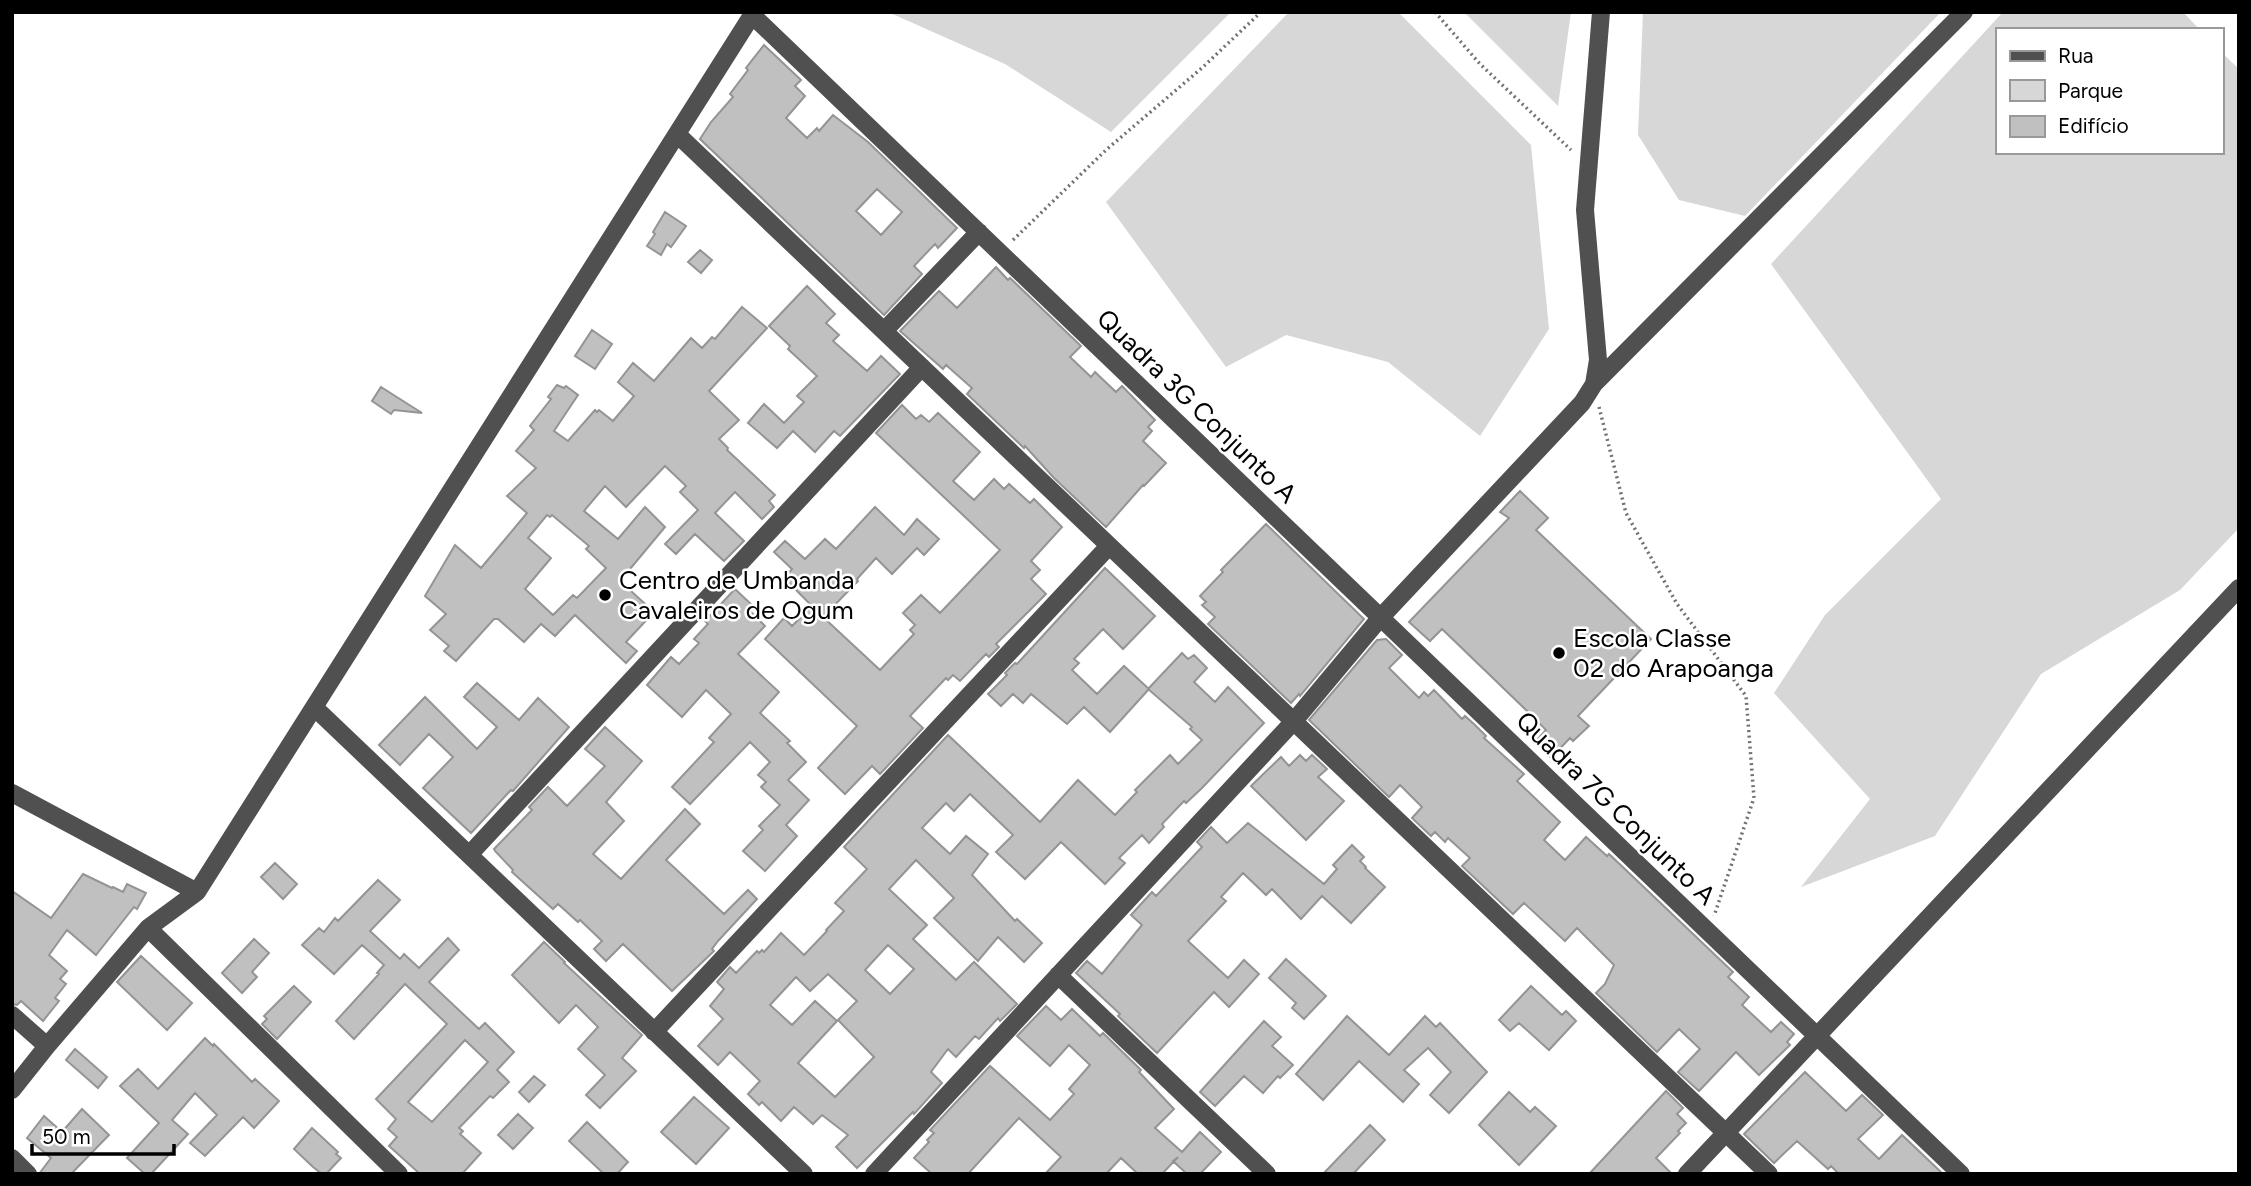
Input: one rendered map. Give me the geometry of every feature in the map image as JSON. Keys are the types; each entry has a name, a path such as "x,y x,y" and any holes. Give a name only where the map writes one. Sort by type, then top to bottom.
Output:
{"street":[{"path":"1594,384 1598,360 1585,210 1601,12"},
{"path":"874,1174 1294,721 1381,617 1582,403 1594,384 1964,12"},
{"name":"Quadra 3G Conjunto A","path":"753,13 1190,437 1381,617"},
{"path":"12,1090 148,928 197,892 753,13"},
{"path":"678,135 1769,1174"},
{"path":"884,331 979,232"},
{"path":"469,855 922,367"},
{"path":"654,1032 1110,545"},
{"path":"1687,1174 2239,588"},
{"name":"Quadra 7G Conjunto A","path":"1381,617 1961,1174"},
{"path":"314,708 804,1174"},
{"path":"12,793 197,892"},
{"path":"148,928 399,1174"},
{"path":"1058,975 1267,1174"},
{"path":"12,1015 47,1046"},
{"path":"12,1158 29,1174"}],"path":[{"path":"1000,252 1106,150 1203,67 1261,12"},
{"path":"1434,12 1480,64 1588,166"},
{"path":"1594,384 1626,513 1677,604 1746,696 1754,798 1709,934"}],"green space":[{"path":"888,12 1231,12 1111,132 1005,64"},
{"path":"1289,12 1398,12 1531,145 1549,329 1480,436 1388,362 1286,335 1226,367 1106,202"},
{"path":"1464,12 1571,12 1558,106"},
{"path":"1643,12 1941,12 1745,216 1679,200 1638,135"},
{"path":"2003,12 2183,12 2198,28 1996,28 1996,154 2223,154 2223,54 2239,69 2239,528 2180,590 2041,674 1935,836 1801,887 1870,799 1774,693 1825,615 1941,499 1771,264"}],"building":[{"path":"764,45 801,80 795,86 805,96 786,118 807,138 817,128 819,131 833,115 868,142 957,228 938,248 935,244 914,266 922,274 884,315 700,139 733,97 730,94 748,70 746,68","holes":["877,189 902,212 881,235 856,211"]},
{"path":"665,212 686,226 671,247 667,244 661,255 647,246"},
{"path":"700,250 712,260 701,273 688,262"},
{"path":"996,267 1081,346 1070,357 1091,377 1095,372 1116,392 1122,386 1155,420 1148,427 1152,431 1143,441 1166,463 1106,527 1054,478 1025,446 1024,448 967,394 972,388 946,365 943,369 900,331 939,291 957,308"},
{"path":"807,286 835,314 826,323 839,335 833,341 867,371 881,356 900,374 840,436 834,431 815,452 793,431 777,448 748,423 764,404 784,423 804,402 797,396 817,376 788,349 790,346 769,326"},
{"path":"742,307 767,328 709,391 739,420 719,439 727,450 775,495 769,501 774,507 762,519 735,492 715,513 744,541 724,561 695,534 676,554 665,544 698,510 680,492 686,486 665,466 626,507 605,486 584,511 618,539 645,507 665,527 620,581 654,612 626,642 637,651 626,663 575,615 555,636 541,624 524,642 498,619 494,619 456,661 444,651 449,646 430,630 446,614 425,596 455,545 481,568 527,513 507,496 536,468 516,451 534,430 530,426 551,399 548,397 557,385 564,388 566,386 578,395 554,431 568,441 595,410 613,421 634,396 618,382 633,363 654,381 691,338 702,348 712,337 715,339","holes":["547,515 552,515 589,546 586,549 606,568 577,598 573,595 553,615 525,589 551,558 528,538"]},
{"path":"592,330 612,344 595,369 575,356"},
{"path":"381,387 422,413 394,410 391,414 372,401"},
{"path":"902,405 916,419 921,415 929,422 938,413 980,452 953,481 974,500 994,479 1004,489 1009,484 1030,503 1034,499 1062,527 1031,561 1040,570 1031,579 1046,594 996,644 999,647 989,657 986,654 960,681 953,675 948,680 946,678 910,716 923,728 880,774 872,766 845,794 818,768 857,726 765,639 784,618 792,626 812,606 784,578 792,569 774,552 785,541 805,559 825,539 836,549 875,507 904,535 917,519 939,539 924,555 917,548 892,574 876,558 823,617 880,670 914,634 910,630 915,625 903,613 921,595 940,613 1000,550 876,433"},
{"path":"1520,491 1548,518 1536,530 1651,639 1578,716 1589,726 1573,741 1570,738 1551,758 1535,742 1546,730 1442,629 1430,641 1409,622 1509,518 1500,512"},
{"path":"1266,524 1364,619 1300,696 1299,694 1291,703 1208,624 1215,617 1202,605 1206,602 1200,596"},
{"path":"1105,568 1155,616 1123,649 1103,629 1074,659 1079,663 1072,670 1097,694 1124,666 1149,689 1110,732 1084,707 1067,724 1031,694 1023,703 1013,694 1001,706 988,694"},
{"path":"735,589 753,606 749,610 765,626 738,654 779,692 760,713 790,741 787,743 806,762 788,780 809,800 786,825 797,836 765,871 743,851 763,830 759,826 780,805 761,787 766,782 758,775 770,762 750,742 690,804 672,787 714,742 709,738 731,714 706,690 682,717 647,685 671,657 679,664 699,643 694,639 708,624 705,621"},
{"path":"1386,639 1402,655 1389,668 1419,698 1424,692 1428,696 1434,690 1462,719 1465,716 1475,725 1486,736 1484,738 1524,774 1517,781 1560,822 1544,840 1565,860 1586,837 1607,856 1609,854 1733,972 1728,977 1749,997 1742,1005 1771,1032 1781,1022 1794,1034 1787,1042 1790,1045 1759,1075 1736,1052 1699,1091 1678,1072 1700,1049 1679,1029 1657,1052 1596,993 1605,984 1614,965 1577,928 1565,941 1524,903 1513,914 1462,866 1470,858 1448,838 1445,842 1435,832 1431,836 1412,818 1422,807 1400,785 1389,797 1309,720 1377,640"},
{"path":"1182,653 1188,659 1194,655 1207,668 1194,682 1215,702 1228,687 1264,723 1202,788 1186,803 1184,801 1162,824 1164,827 1149,843 1142,835 1119,858 1125,863 1105,884 1061,842 1025,879 996,852 1013,835 970,794 954,811 946,803 922,828 950,854 966,836 988,854 972,875 1015,921 1017,919 1042,943 1024,962 998,937 978,961 934,918 954,898 916,860 889,889 927,925 913,939 956,980 974,962 1017,1004 1000,1021 998,1018 979,1039 975,1036 956,1057 948,1049 931,1072 942,1083 914,1114 913,1112 857,1168 836,1147 848,1135 822,1115 813,1124 794,1107 781,1121 762,1102 759,1105 748,1094 760,1081 730,1052 718,1065 698,1046 723,1019 710,1006 724,989 717,982 730,967 736,973 757,951 764,952 781,933 804,955 844,911 835,903 867,869 844,847 948,735 1040,822 1078,780 1115,815 1137,792 1135,790 1170,755 1178,764 1202,740 1190,729 1192,727 1148,689","holes":["888,945 914,969 890,994 865,970","828,974 857,1001 838,1020 874,1057 835,1097 798,1063 837,1021 815,1001 792,1025 770,1005 796,977 810,991"]},
{"path":"477,683 519,720 538,698 569,727 513,791 511,790 471,833 423,788 453,757 429,734 400,765 379,745 425,697 477,749 497,727 464,697"},
{"path":"605,727 642,761 606,802 624,821 593,854 621,879 685,809 700,824 666,860 724,914 748,890 757,899 718,941 712,949 714,951 672,991 623,944 606,961 594,949 602,941 558,904 553,909 512,872 494,849 532,810 529,807 548,787 567,806 605,766 585,749"},
{"path":"1300,755 1306,761 1312,755 1327,769 1318,777 1344,801 1306,840 1251,786 1281,757 1289,766"},
{"path":"1248,823 1324,884 1337,869 1333,865 1352,845 1364,857 1360,861 1365,868 1385,887 1351,923 1322,896 1301,919 1272,889 1266,895 1243,873 1221,897 1226,901 1188,941 1228,978 1244,960 1259,974 1229,1007 1214,992 1157,1053 1076,973 1087,961 1102,974 1142,925 1131,915 1152,892 1156,896 1202,847 1197,842 1211,827 1227,843"},
{"path":"275,863 297,884 283,899 261,877"},
{"path":"83,874 123,892 127,884 146,893 137,909 134,907 96,955 67,930 49,955 67,971 60,979 66,984 55,998 59,1001 43,1021 21,1001 17,1005 12,1004 12,891 51,918"},
{"path":"378,880 400,900 370,931 400,959 404,954 419,968 448,938 459,950 429,982 479,1029 485,1023 514,1052 497,1070 509,1082 493,1098 490,1096 459,1128 463,1131 460,1134 481,1153 462,1174 420,1174 389,1146 397,1137 388,1129 396,1119 376,1099 447,1024 405,984 354,1039 336,1021 384,965 362,945 334,974 302,945 319,928 324,932 335,918 338,921","holes":["465,1040 488,1062 432,1122 408,1102"]},
{"path":"254,939 269,953 252,972 257,977 242,993 222,973"},
{"path":"544,942 642,1035 622,1058 636,1071 600,1108 586,1095 605,1075 578,1049 598,1027 576,1005 559,1023 512,975"},
{"path":"141,956 192,1003 167,1030 117,982"},
{"path":"1286,959 1326,996 1304,1019 1292,1008 1296,1003 1269,978"},
{"path":"294,986 311,1002 277,1039 262,1024 267,1019 264,1016"},
{"path":"1531,986 1562,1015 1566,1011 1576,1021 1549,1050 1519,1023 1510,1031 1499,1020"},
{"path":"1046,1006 1061,1020 1072,1009 1100,1036 1103,1033 1141,1070 1139,1072 1174,1109 1155,1128 1182,1152 1200,1132 1221,1152 1200,1174 1187,1174 1174,1162 1162,1174 1138,1174 1121,1158 1106,1174 1045,1174 1061,1157 1019,1118 968,1174 932,1174 914,1158 929,1142 927,1140 934,1133 930,1130 990,1066 1050,1120 1074,1094 1069,1089 1090,1065 1069,1045 1050,1066 1017,1036"},
{"path":"1347,1016 1389,1055 1425,1016 1436,1027 1440,1023 1487,1072 1449,1113 1430,1095 1451,1072 1428,1048 1404,1070 1419,1084 1403,1102 1359,1061 1323,1100 1296,1074"},
{"path":"1264,1021 1281,1037 1272,1046 1293,1065 1280,1078 1278,1076 1263,1093 1244,1076 1215,1106 1200,1092"},
{"path":"205,1038 252,1082 255,1079 279,1101 254,1128 243,1117 205,1156 190,1143 217,1115 195,1093 172,1120 188,1134 151,1174 145,1174 127,1158 159,1123 120,1086 138,1069 158,1089"},
{"path":"75,1049 107,1077 98,1088 66,1060"},
{"path":"1805,1072 1846,1111 1862,1095 1883,1115 1858,1139 1879,1159 1902,1135 1943,1174 1839,1174 1831,1166 1828,1169 1797,1141 1774,1163 1744,1134"},
{"path":"534,1076 545,1085 529,1102 519,1092"},
{"path":"1666,1091 1683,1108 1677,1114 1686,1123 1656,1158 1672,1174 1589,1174"},
{"path":"1509,1092 1530,1112 1535,1107 1556,1126 1519,1165 1479,1125"},
{"path":"694,1097 729,1128 696,1164 661,1132"},
{"path":"82,1109 109,1135 71,1174 39,1174 51,1158 27,1138 44,1116 62,1132"},
{"path":"518,1114 533,1128 513,1149 498,1135"},
{"path":"587,1122 628,1162 617,1174 604,1174 569,1141"},
{"path":"1370,1125 1385,1140 1353,1174 1323,1174"},
{"path":"312,1128 341,1158 326,1174 313,1167 294,1149"}],"place":[{"name":"Centro de Umbanda Cavaleiros de Ogum","path":"605,595"},
{"name":"Escola Classe 02 do Arapoanga","path":"1559,653"}]}
